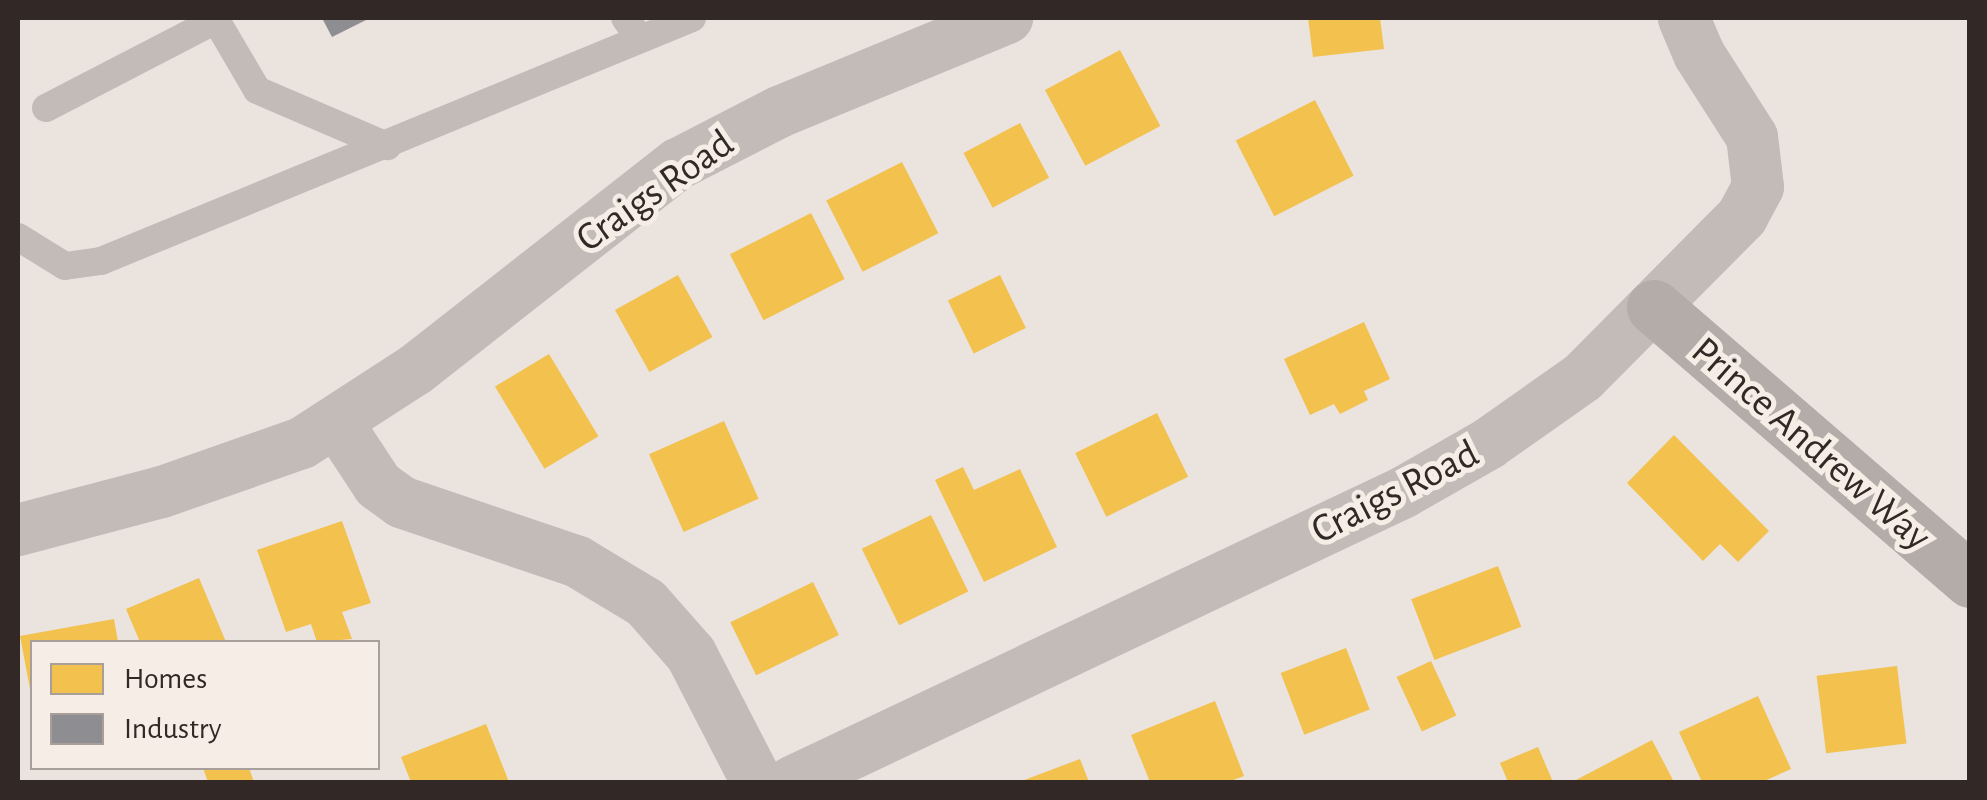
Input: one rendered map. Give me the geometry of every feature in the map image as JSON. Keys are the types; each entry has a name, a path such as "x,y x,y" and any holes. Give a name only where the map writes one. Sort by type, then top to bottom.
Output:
{"street":[{"name":"Craigs Road","path":"18,530 260,460 338,424 678,164 779,112 1007,18"},
{"name":"Craigs Road","path":"792,782 1404,492 1546,406 1654,307 1742,217 1760,177 1752,138 1699,54 1684,18"},
{"name":"Prince Andrew Way","path":"1654,307 1970,580"},
{"path":"338,424 378,484 402,502 578,562 646,602 691,654 757,782"}],"lane":[{"path":"18,236 65,266 100,261 387,146 633,28 692,18"},
{"path":"46,108 216,20 258,90 387,146"}],"building: Homes":[{"path":"1308,18 1380,18 1384,49 1313,57"},
{"path":"1120,50 1160,126 1085,166 1045,90"},
{"path":"1315,100 1354,176 1274,216 1236,140"},
{"path":"1020,123 1049,178 993,208 963,153"},
{"path":"902,162 938,233 863,272 826,201"},
{"path":"811,213 845,279 764,320 730,254"},
{"path":"678,275 712,337 649,372 615,310"},
{"path":"1000,275 1026,328 974,353 948,300"},
{"path":"1364,322 1390,379 1364,391 1368,400 1340,414 1334,404 1310,415 1284,359"},
{"path":"549,354 598,436 544,469 495,386"},
{"path":"1157,413 1188,477 1106,517 1075,453"},
{"path":"724,421 759,499 684,532 649,454"},
{"path":"1674,435 1769,531 1738,562 1720,544 1703,561 1627,483"},
{"path":"963,467 974,490 1020,469 1057,547 984,582 935,480"},
{"path":"931,515 968,591 899,625 862,549"},
{"path":"342,521 371,603 342,612 352,639 316,640 311,624 286,632 257,550"},
{"path":"1498,566 1521,627 1434,660 1411,599"},
{"path":"199,578 225,640 139,640 126,609"},
{"path":"813,582 839,635 756,675 730,622"},
{"path":"114,619 118,640 30,640 30,689 20,636"},
{"path":"1346,648 1370,710 1304,735 1281,673"},
{"path":"1431,661 1456,715 1422,731 1397,677"},
{"path":"1897,666 1907,743 1826,753 1817,676"},
{"path":"1758,696 1791,769 1762,782 1702,782 1679,732"},
{"path":"1215,701 1244,776 1228,782 1150,782 1131,735"},
{"path":"486,724 509,782 411,782 401,757"},
{"path":"1652,740 1674,782 1576,780"},
{"path":"1538,747 1553,782 1508,782 1500,763"},
{"path":"1080,759 1089,782 1019,782"},
{"path":"204,770 250,770 254,782 208,782"}],"building: Industry":[{"path":"322,18 370,18 332,37"}]}
